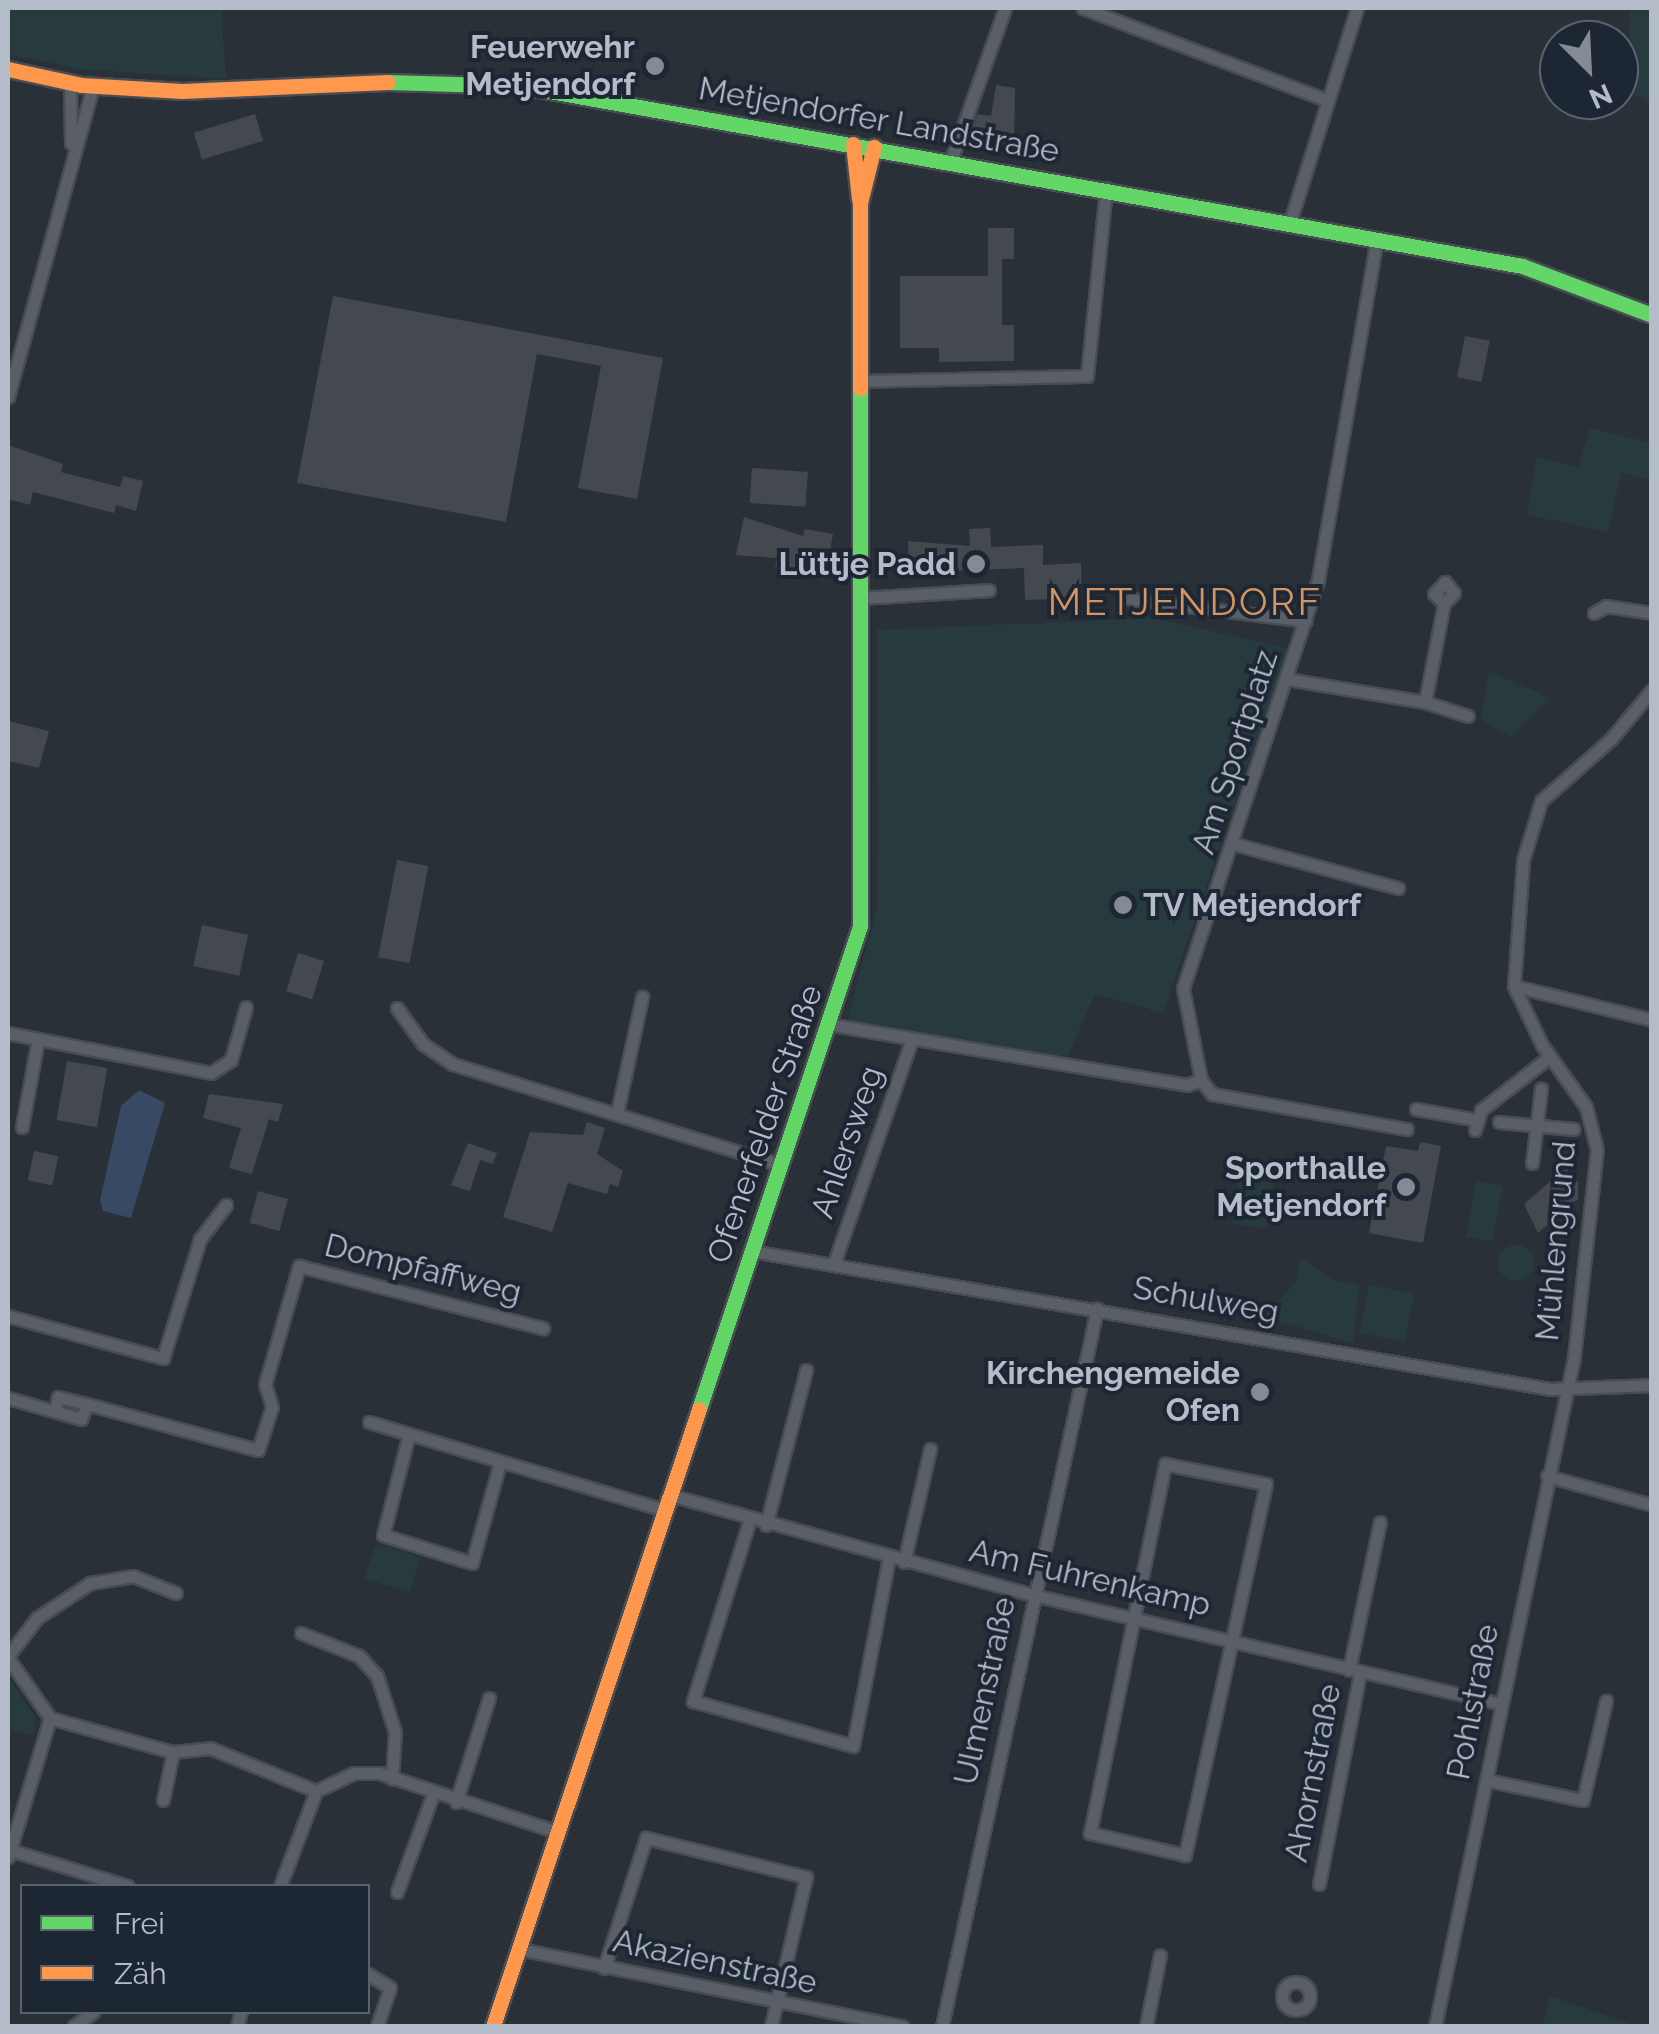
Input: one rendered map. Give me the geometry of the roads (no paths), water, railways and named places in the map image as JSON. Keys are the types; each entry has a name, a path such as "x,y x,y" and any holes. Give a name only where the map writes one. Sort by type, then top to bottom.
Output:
{"street":[{"path":"951,160 1005,8"},
{"path":"1083,8 1324,100"},
{"path":"1290,222 1324,100 1357,8"},
{"name":"Metjendorfer Landstraße","path":"8,70 81,85 182,91 449,80 611,99 1536,269 1652,315"},
{"path":"8,397 71,152 81,85"},
{"path":"71,152 81,85"},
{"name":"Ofenerfelder Straße","path":"493,2026 781,1165 827,1024 866,884 860,203 853,144"},
{"name":"Ofenerfelder Straße","path":"860,203 874,148"},
{"path":"860,381 1088,376 1106,188"},
{"name":"Am Sportplatz","path":"1201,1080 1183,988 1236,844 1306,621 1377,238"},
{"path":"862,598 988,590"},
{"path":"1130,598 1306,621"},
{"path":"1425,702 1444,602"},
{"path":"1594,613 1606,606 1652,613"},
{"path":"1287,679 1425,702 1468,716"},
{"path":"1652,690 1536,810 1523,860 1514,986 1652,1020"},
{"path":"1236,844 1398,888"},
{"name":"Mühlengrund","path":"1514,986 1550,1057 1586,1107 1597,1150 1566,1388"},
{"path":"617,1113 642,997"},
{"path":"8,1033 211,1072 231,1060 246,1007"},
{"path":"397,1008 422,1044 454,1064 781,1165"},
{"path":"827,1024 1188,1086 1201,1080 1212,1094 1408,1129"},
{"path":"22,1128 38,1039"},
{"name":"Ahlersweg","path":"834,1263 912,1039"},
{"path":"1416,1108 1477,1125 1550,1057"},
{"path":"1532,1163 1541,1089"},
{"path":"1499,1122 1574,1130"},
{"path":"8,1316 164,1358 200,1239 226,1205"},
{"name":"Schulweg","path":"752,1250 1566,1388 1652,1385"},
{"name":"Dompfaffweg","path":"8,1398 54,1411 58,1396 258,1450 272,1406 266,1384 299,1266 543,1328"},
{"name":"Ulmenstraße","path":"942,2026 1097,1309"},
{"path":"766,1524 806,1370"},
{"name":"Pohlstraße","path":"1434,2026 1566,1388"},
{"name":"Am Fuhrenkamp","path":"368,1422 500,1463 750,1519 1134,1620 1231,1639 1501,1704"},
{"path":"409,1434 383,1535 472,1563 500,1463"},
{"path":"904,1562 930,1449"},
{"path":"1166,1464 1266,1484 1185,1855 1090,1833 1134,1620 1166,1464"},
{"path":"1547,1476 1652,1505"},
{"path":"750,1519 693,1701 853,1746 889,1558"},
{"name":"Ahornstraße","path":"1318,1884 1380,1522"},
{"path":"176,1593 133,1576 90,1583 48,1608 8,1657 50,1718 173,1752 210,1748 316,1791 366,1772 557,1832"},
{"path":"301,1633 359,1656 377,1676 395,1732 392,1779"},
{"path":"456,1802 489,1698"},
{"path":"1486,1780 1584,1800 1606,1702"},
{"path":"50,1718 9,1853 121,1884"},
{"path":"163,1800 173,1752"},
{"path":"281,1884 316,1791"},
{"path":"396,1892 433,1794"},
{"path":"604,1968 646,1838 806,1876 772,2026"},
{"name":"Akazienstraße","path":"519,1949 776,2004 902,2026"},
{"path":"1146,2026 1160,1955"},
{"path":"370,1975 390,1988 377,2026"},
{"path":"1288,2026 1292,2010"}],"water":[{"path":"139,1090 165,1103 131,1218 103,1211 100,1200 121,1106"}],"place":[{"name":"Feuerwehr Metjendorf","path":"655,66"},
{"name":"Lüttje Padd","path":"976,564"},
{"name":"TV Metjendorf","path":"1123,905"},
{"name":"Sporthalle Metjendorf","path":"1406,1187"},
{"name":"Kirchengemeide Ofen","path":"1260,1392"}],"district":[{"name":"METJENDORF","path":"1185,602"}]}
